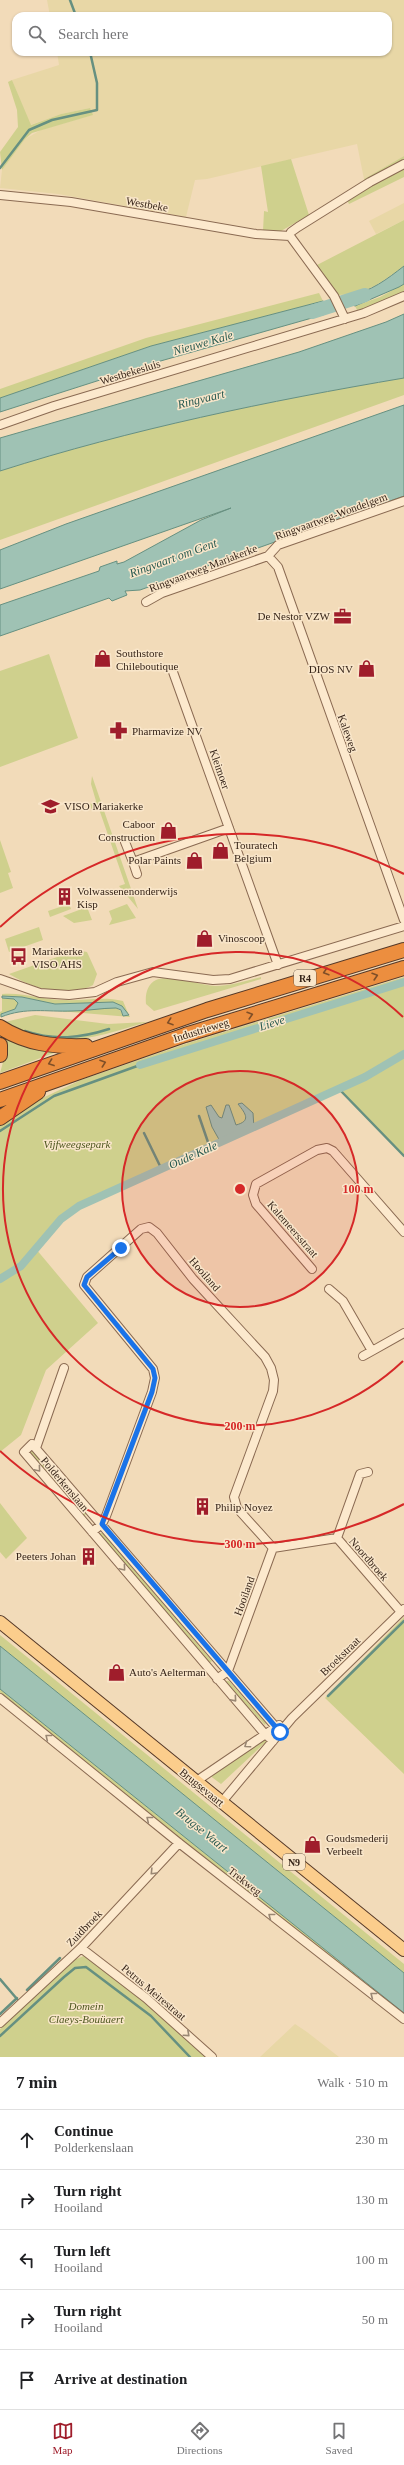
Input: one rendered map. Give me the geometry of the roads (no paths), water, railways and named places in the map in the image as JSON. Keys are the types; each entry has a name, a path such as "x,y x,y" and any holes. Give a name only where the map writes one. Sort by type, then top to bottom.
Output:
{"highway":[{"name":"Industrieweg","path":"0,1082 100,1045 310,977 404,950"},
{"name":"Industrieweg","path":"0,1100 66,1075 185,1035 404,968"},
{"name":"R4","path":"0,1027 20,1037 47,1045 100,1045"},
{"path":"0,1045 0,1054"},
{"path":"0,1118 66,1075"}],"main road":[{"name":"Brugsevaart","path":"0,1622 195,1782 404,1950"}],"street":[{"path":"344,316 334,296 290,236 291,232 370,182 404,164"},
{"name":"Westbeke","path":"0,195 71,202 256,234 290,236"},
{"name":"Westbekesluis","path":"0,425 54,406 344,316 384,306 404,296"},
{"name":"Ringvaartweg-Wondelgem","path":"268,556 278,545 404,501"},
{"name":"Ringvaartweg Mariakerke","path":"146,602 162,593 268,556"},
{"name":"Kaleweg","path":"268,556 278,567 404,920"},
{"name":"Kleimoer","path":"173,672 278,966"},
{"path":"133,862 229,828"},
{"path":"125,842 137,874"},
{"path":"0,979 40,993 76,995 95,992 117,982 153,972 213,980 230,979 278,966 404,926"},
{"name":"Kalemeersstraat","path":"312,1269 256,1204 253,1195 256,1184 317,1150 327,1148 333,1151 404,1232"},
{"name":"Hooiland","path":"102,1524 152,1392 155,1378 153,1369 84,1285 87,1277 141,1230 149,1227 157,1233 193,1279 265,1357 271,1368 274,1380 273,1391 234,1497 237,1508 273,1548 228,1671"},
{"path":"328,1289 344,1301 372,1351"},
{"path":"363,1356 404,1333"},
{"name":"Polderkenslaan","path":"36,1448 64,1368"},
{"name":"Polderkenslaan","path":"273,1741 264,1733 217,1679 24,1452 32,1444 278,1729"},
{"name":"Noordbroek","path":"337,1538 361,1472"},
{"path":"92,1532 102,1524"},
{"name":"Noordbroek","path":"273,1548 337,1538"},
{"name":"Noordbroek","path":"337,1538 402,1611"},
{"name":"Broekstraat","path":"195,1782 264,1733 278,1729 292,1718 402,1611"},
{"path":"217,1679 228,1671"},
{"name":"Trekweg","path":"0,1698 180,1843 404,2019"},
{"name":"Broekstraat","path":"221,1803 273,1741 278,1729"},
{"name":"Zuidbroek","path":"0,2023 81,1948 180,1843"},
{"name":"Petrus Meirestraat","path":"81,1948 146,1998 212,2057"}],"water":[{"path":"404,266 404,284 355,306 347,302 349,295 372,288"},
{"path":"323,301 331,306 326,314 150,364 0,412 0,398 151,346"},
{"name":"Ringvaart","path":"404,314 404,378 302,396 200,417 100,442 0,471 0,438 299,352 386,322"},
{"name":"Ringvaart om Gent","path":"404,405 404,496 140,590 125,591 127,595 112,601 109,598 0,636 0,605 99,571 100,567 117,561 117,564 124,562 201,520 231,508 0,589 0,550 66,524"},
{"path":"2,996 22,997 55,1004 113,1002 122,1006 129,1015 123,1016 121,1010 116,1008 105,1008 78,1011 28,1011 1,1017 1,1014 15,1009 18,1003 14,999 2,998"},
{"path":"242,1103 253,1113 254,1128 221,1143 212,1127 206,1107 211,1105 219,1117 222,1118 226,1105 229,1105 236,1125 244,1121 246,1117 238,1104"},
{"name":"Brugse Vaart","path":"0,1646 404,1973 404,2013 0,1689"}],"waterway":[{"path":"70,0 74,12"},
{"path":"0,168 29,130 52,120 97,110 97,83 91,56"},
{"name":"Nieuwe Kale","path":"312,312 365,295"},
{"name":"Lieve","path":"140,1065 404,982"},
{"path":"25,1031 46,1036 67,1037 88,1035 109,1029"},
{"name":"Oude Kale","path":"0,1279 21,1266 61,1219 79,1206 365,1077 404,1054"},
{"path":"0,1131 54,1096 140,1065"},
{"path":"339,1089 404,1156"},
{"path":"199,1116 210,1148"},
{"path":"144,1133 162,1170"},
{"path":"328,1696 404,1621"},
{"path":"27,1990 60,1958"},
{"path":"0,2036 75,1968 86,1967 151,2016 190,2057"},
{"path":"0,1979 17,1999"},
{"path":"0,2014 17,1998"}],"place":[{"name":"De Nestor VZW","path":"343,616"},
{"name":"Southstore Chileboutique","path":"103,659"},
{"name":"DIOS NV","path":"366,669"},
{"name":"Pharmavize NV","path":"119,731"},
{"name":"VISO Mariakerke","path":"51,806"},
{"name":"Caboor Construction","path":"168,830"},
{"name":"Touratech Belgium","path":"221,851"},
{"name":"Polar Paints","path":"194,860"},
{"name":"Volwassenenonderwijs Kisp","path":"64,897"},
{"name":"Vinoscoop","path":"205,938"},
{"name":"Mariakerke VISO AHS","path":"19,957"},
{"name":"Philip Noyez","path":"202,1507"},
{"name":"Peeters Johan","path":"89,1556"},
{"name":"Auto's Aelterman","path":"116,1672"},
{"name":"Goudsmederij Verbeelt","path":"313,1844"}],"park label":[{"name":"Vijfweegsepark","path":"77,1144"},
{"name":"Domein Claeys-Bouüaert","path":"86,2012"}]}
